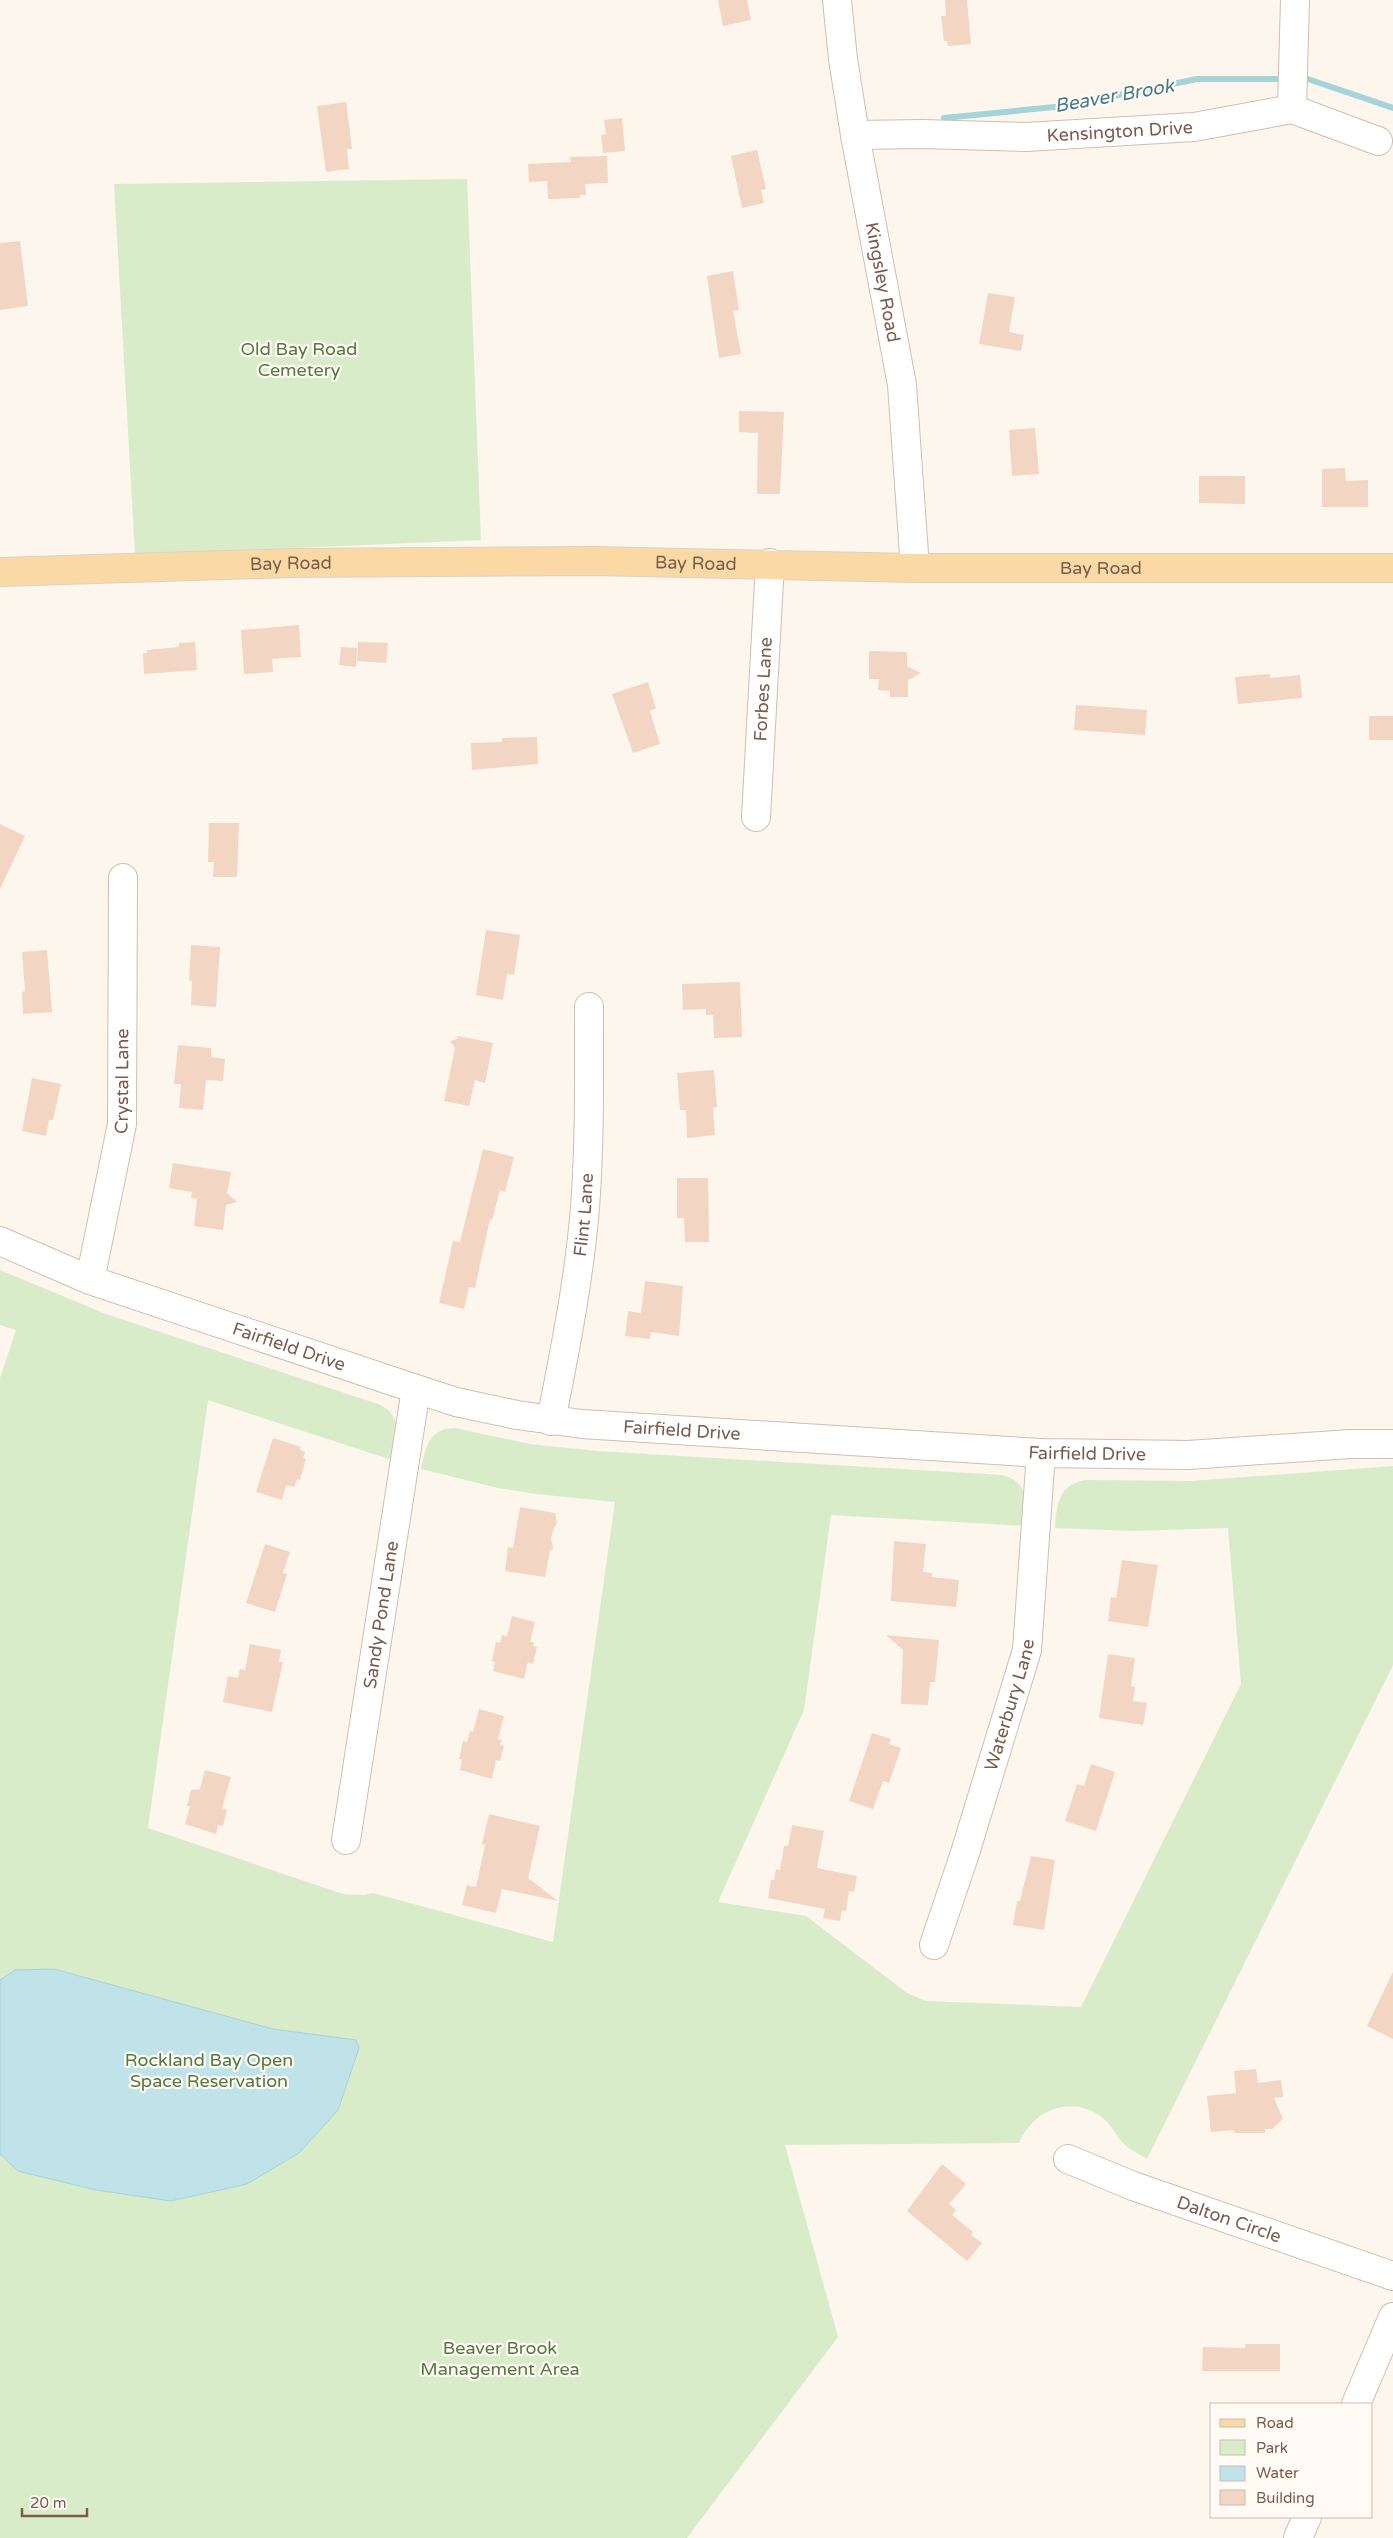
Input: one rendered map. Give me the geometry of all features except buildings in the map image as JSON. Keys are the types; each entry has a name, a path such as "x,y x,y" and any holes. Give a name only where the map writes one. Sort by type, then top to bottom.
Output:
{"main road":[{"name":"Bay Road","path":"0,572 292,563 594,561 915,568 1393,568"}],"street":[{"name":"Kingsley Road","path":"837,0 843,59 855,135 902,385 915,568"},
{"path":"1295,0 1292,109 1378,141"},
{"name":"Kensington Drive","path":"855,135 922,134 995,138 1046,136 1194,127 1292,109"},
{"name":"Forbes Lane","path":"756,817 770,564"},
{"name":"Crystal Lane","path":"90,1280 122,1124 123,878"},
{"name":"Flint Lane","path":"551,1421 572,1317 585,1209 590,1126 588,1007"},
{"name":"Fairfield Drive","path":"0,1241 90,1280 416,1390 456,1402 551,1421 1041,1454 1188,1455 1350,1444 1393,1444"},
{"name":"Sandy Pond Lane","path":"346,1840 416,1390"},
{"name":"Waterbury Lane","path":"934,1945 965,1853 1026,1650 1041,1454"},
{"name":"Dalton Circle","path":"1068,2159 1133,2186 1393,2276"},
{"path":"1356,2403 1393,2317"},
{"path":"1298,2538 1307,2518"}],"green space":[{"name":"Old Bay Road Cemetery","path":"467,179 481,540 135,555 114,184"},
{"name":"Rockland Bay Open Space Reservation","path":"0,1270 106,1314 378,1404 392,1414 397,1428 395,1461 208,1400 148,1828 343,1894 363,1895 373,1893 553,1942 615,1502 498,1488 421,1469 424,1454 434,1435 439,1431 455,1428 530,1444 597,1451 1002,1475 1017,1482 1025,1494 1028,1526 831,1515 804,1710 718,1902 806,1916 907,1993 926,2001 1081,2007 1241,1684 1228,1528 1133,1531 1055,1528 1058,1504 1064,1491 1069,1486 1085,1480 1191,1481 1393,1466 1393,1665 1147,2159 1124,2144 1099,2115 1076,2106 1064,2107 1042,2115 1033,2122 1019,2143 785,2145 838,2337 687,2538 0,2538 0,1378 16,1330 0,1325"}],"water":[{"path":"54,1969 273,2029 356,2040 359,2048 338,2110 299,2153 247,2184 171,2201 96,2190 18,2171 0,2154 0,1980 15,1970"}],"waterway":[{"name":"Beaver Brook","path":"944,118 1065,106 1197,79 1284,79"},
{"name":"Beaver Brook","path":"1308,79 1393,108"}],"park label":[{"name":"Beaver Brook Management Area","path":"500,2358"}]}
